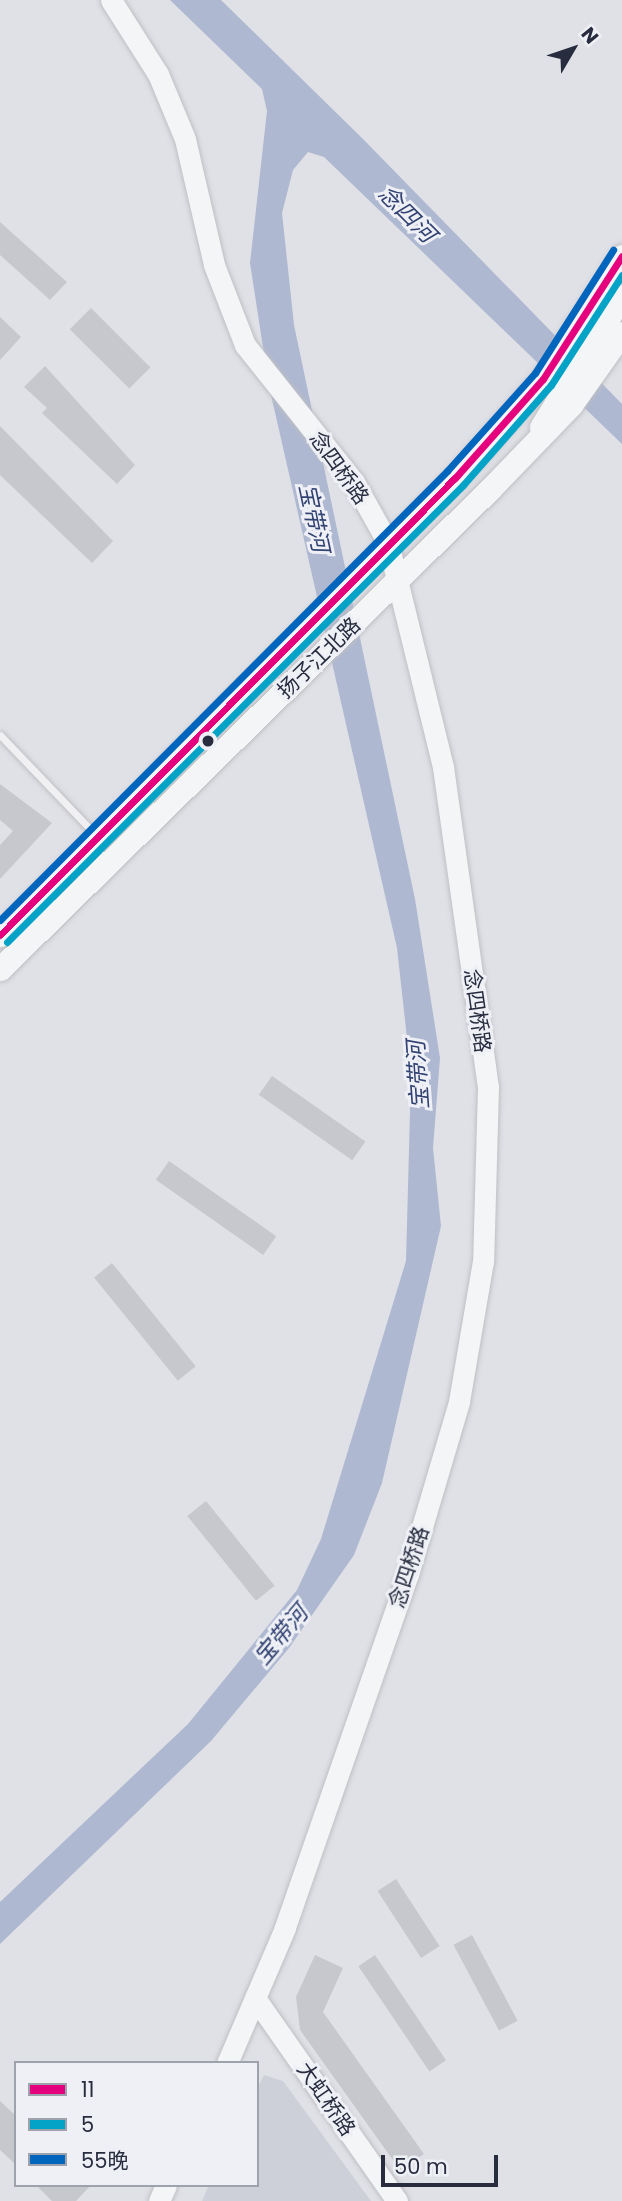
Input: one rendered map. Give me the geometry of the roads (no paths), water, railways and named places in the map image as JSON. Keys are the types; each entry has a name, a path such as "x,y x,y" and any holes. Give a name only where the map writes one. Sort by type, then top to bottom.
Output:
{"main road":[{"name":"扬子江北路","path":"0,969 361,619 399,576 534,440 557,392 564,339 622,256"},
{"path":"590,360 622,296"},
{"name":"扬子江北路","path":"0,935 352,586 388,544 622,333"}],"street":[{"name":"念四桥路","path":"111,0 159,74 185,139 214,265 245,345 354,482 388,544 399,576 443,767 488,1087 483,1261 459,1402 408,1574 255,1998 228,2061"},
{"name":"大虹桥路","path":"255,1998 397,2201"}],"lane":[{"path":"0,735 97,836"}],"water":[{"path":"170,0 221,0 363,139 622,404 622,444 324,157 308,152 293,170 282,213 294,325 415,899 440,1058 433,1148 441,1226 382,1483 354,1555 289,1648 211,1741 0,1944 0,1902 188,1724 297,1590 321,1539 406,1261 411,1074 397,948 269,386 250,263 267,111 262,89"}],"water label":[{"name":"念四河","path":"407,214"},
{"name":"宝带河","path":"314,518"},
{"name":"宝带河","path":"418,1075"},
{"name":"宝带河","path":"281,1635"}]}
